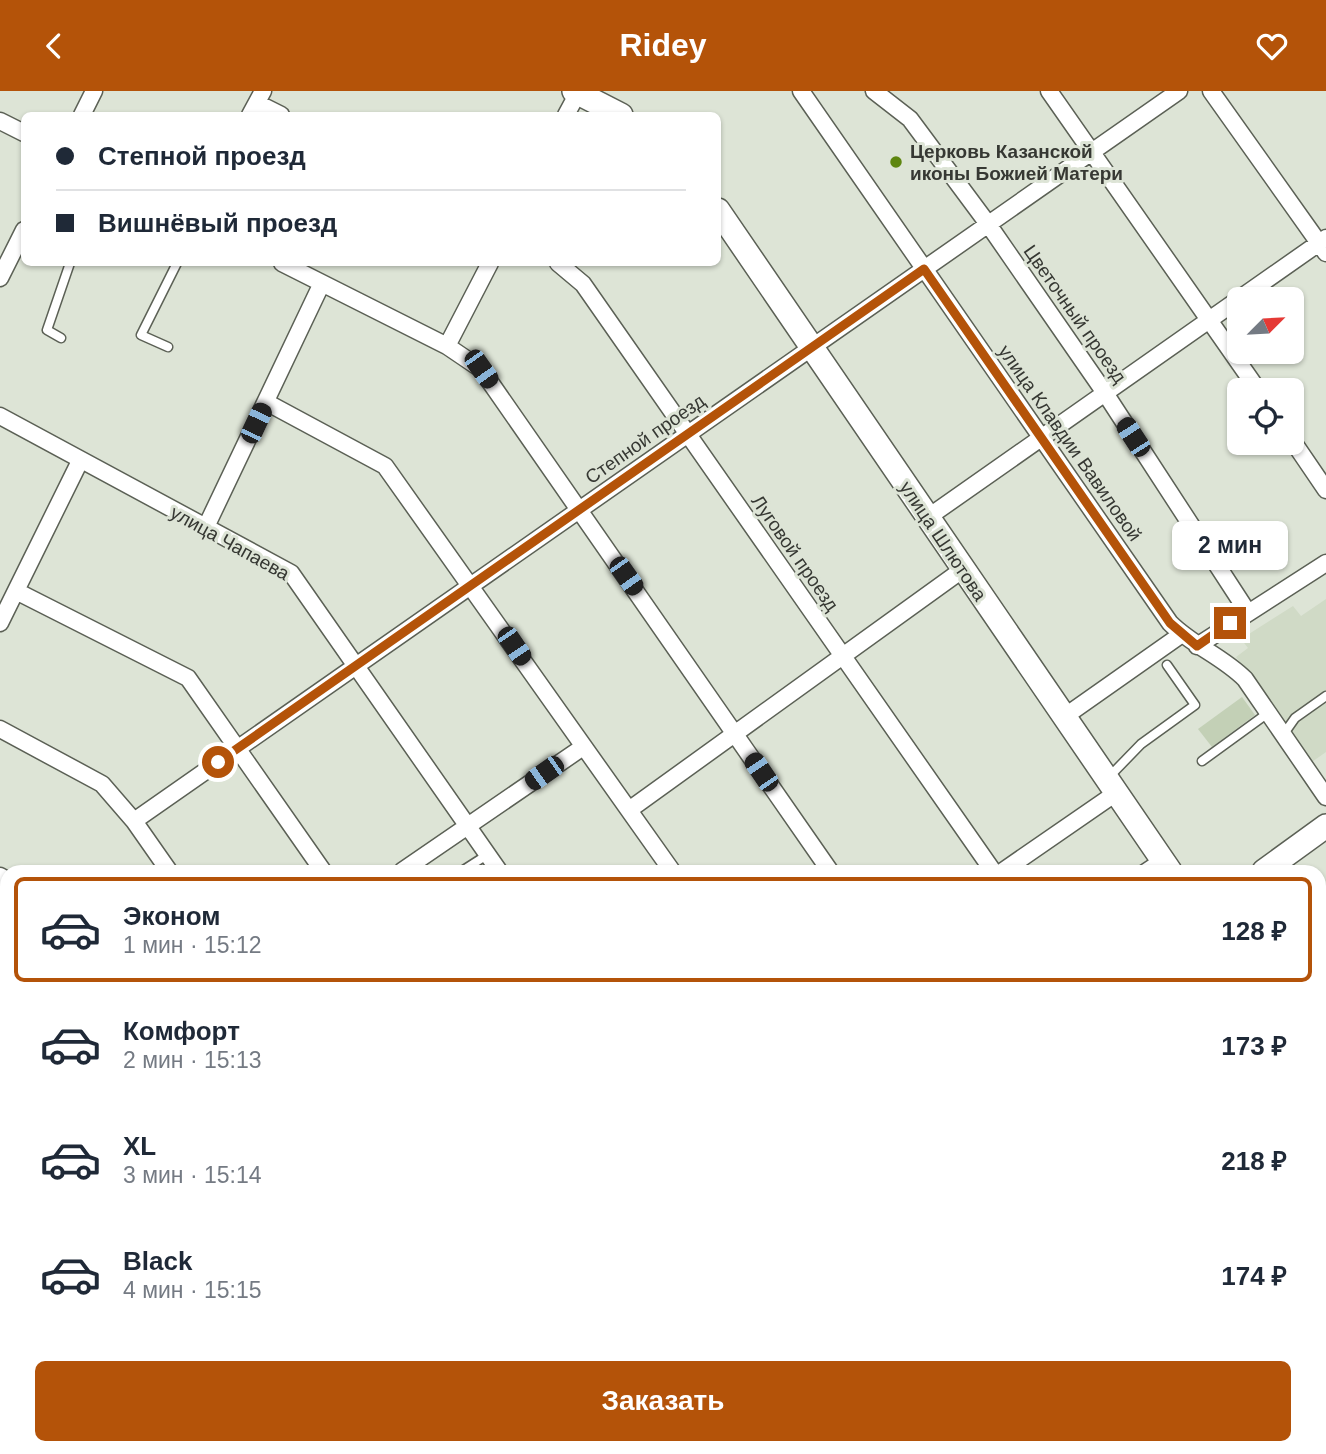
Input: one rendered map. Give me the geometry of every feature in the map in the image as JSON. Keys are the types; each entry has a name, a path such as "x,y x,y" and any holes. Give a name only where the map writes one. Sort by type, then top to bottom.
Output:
{"main road":[{"path":"577,92 615,112"},
{"name":"улица Шлютова","path":"721,214 1165,865"},
{"path":"1272,865 1326,826"}],"street":[{"path":"84,112 94,91"},
{"name":"улица Клавдии Вавиловой","path":"801,91 1170,623 1197,646 1232,666 1326,797"},
{"name":"Цветочный проезд","path":"874,91 910,119 988,224 1105,393 1247,611"},
{"path":"1049,91 1250,378"},
{"name":"Степной проезд","path":"134,821 1179,91"},
{"path":"927,518 1209,320 1324,245 1211,91"},
{"path":"567,112 577,92"},
{"path":"257,103 275,112"},
{"path":"0,121 21,132"},
{"path":"0,278 21,236"},
{"path":"288,266 447,346 481,369 826,865"},
{"path":"447,346 489,266"},
{"name":"Луговой проезд","path":"562,266 583,284 989,865"},
{"path":"205,529 322,283"},
{"path":"265,402 385,466 472,585 668,865"},
{"name":"улица Чапаева","path":"0,417 291,573 494,865"},
{"path":"1302,455 1326,490"},
{"path":"0,623 80,461"},
{"path":"1197,646 1247,611 1282,593 1326,563"},
{"path":"629,810 734,731 962,570"},
{"path":"16,591 187,678 239,748 319,865"},
{"path":"1064,717 1182,634"},
{"path":"0,729 102,784 134,821 165,865"},
{"path":"411,865 583,747"},
{"path":"1011,865 1111,786"}],"lane":[{"path":"61,338 47,330 69,266"},
{"path":"168,347 141,335 176,266"},
{"path":"1111,786 1124,764 1141,744 1195,705 1167,665"},
{"path":"1283,735 1295,717 1326,696"},
{"path":"1202,761 1268,713"},
{"path":"471,865 487,855"}],"shaded area":[{"path":"1326,599 1326,752 1309,764 1236,657 1248,648 1241,639 1293,606 1301,616"},
{"path":"1242,697 1255,715 1212,747 1198,729"}],"place":[{"name":"Церковь Казанской иконы Божией Матери","path":"896,162"}],"route":[{"path":"218,762 924,269 1170,623 1197,646 1230,623"}]}
